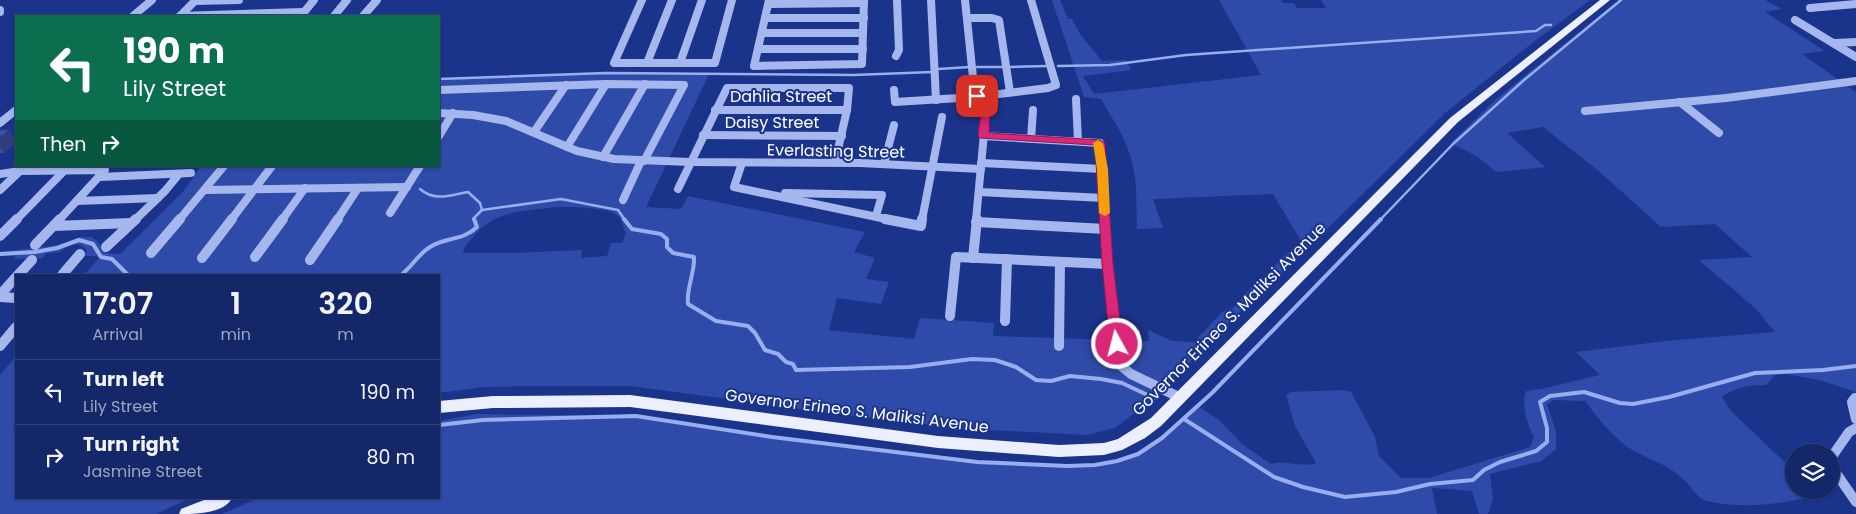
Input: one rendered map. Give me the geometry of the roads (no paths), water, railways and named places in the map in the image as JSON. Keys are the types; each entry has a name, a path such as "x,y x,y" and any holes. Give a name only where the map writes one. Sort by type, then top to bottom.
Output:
{"main road":[{"name":"Governor Erineo S. Maliksi Avenue","path":"440,407 493,402 630,401 938,442 1036,450 1085,451 1104,449 1122,444 1156,422 1181,398 1454,120 1606,0"},
{"path":"188,514 222,499"}],"street":[{"path":"134,15 152,0"},
{"path":"181,15 195,1 240,0"},
{"path":"241,15 302,14 314,0"},
{"path":"335,15 347,0"},
{"path":"364,15 377,0"},
{"path":"642,0 614,63 715,63 732,0"},
{"path":"647,63 672,0"},
{"path":"680,63 702,0"},
{"path":"896,56 899,50 897,0"},
{"path":"931,0 936,100"},
{"path":"966,0 976,97 986,112 973,258"},
{"path":"894,90 895,102 976,97 1056,85 1031,0"},
{"path":"769,2 864,2 862,64 754,66 769,2"},
{"path":"1810,8 1856,4"},
{"path":"765,18 864,18"},
{"path":"968,18 992,18 999,20 1010,92"},
{"path":"1795,20 1856,56"},
{"path":"762,33 863,33"},
{"path":"1835,43 1856,42"},
{"path":"758,49 863,49"},
{"path":"1586,112 1856,81"},
{"path":"567,147 606,84"},
{"path":"440,90 606,84 684,85 623,200"},
{"path":"603,157 645,84"},
{"path":"534,132 566,85"},
{"path":"678,189 727,88 849,88 847,110 835,162"},
{"path":"1076,99 1078,141"},
{"path":"1680,102 1719,133"},
{"name":"Dahlia Street","path":"715,110 847,110"},
{"path":"1031,139 1033,110"},
{"path":"0,123 15,111"},
{"name":"Everlasting Street","path":"440,113 506,121 567,147 603,157 642,161 835,162 932,167 981,166 1102,169"},
{"path":"440,134 452,113"},
{"path":"742,163 734,187 921,226 942,117"},
{"path":"884,164 894,125"},
{"name":"Daisy Street","path":"703,135 842,136"},
{"path":"983,136 1100,143 1108,264 1120,365 1124,370 1181,398"},
{"path":"151,253 206,190 223,167"},
{"path":"202,258 271,167"},
{"path":"390,213 419,167"},
{"path":"0,169 18,171"},
{"path":"1,234 64,170"},
{"path":"0,174 18,171 105,170 35,245"},
{"path":"0,190 18,171"},
{"path":"106,247 158,198 178,174"},
{"path":"100,177 191,174"},
{"path":"206,190 407,187"},
{"path":"255,256 305,188"},
{"path":"310,260 358,188"},
{"path":"979,192 1104,198"},
{"path":"764,193 882,195 876,216"},
{"path":"77,201 158,198"},
{"path":"976,222 1106,228"},
{"path":"54,226 132,223"},
{"path":"63,274 80,254"},
{"path":"950,316 956,257 1108,264"},
{"path":"1005,321 1007,259"},
{"path":"19,274 32,260"},
{"path":"1059,346 1060,262"},
{"path":"0,296 15,278"},
{"path":"0,296 15,298"},
{"path":"0,332 14,330"},
{"path":"0,346 14,330"},
{"path":"1855,398 1852,402 1856,419"},
{"path":"1856,428 1849,432 1832,458 1836,473 1856,502"}],"waterway":[{"path":"1380,220 1453,144 1524,80 1621,0"},
{"path":"1058,66 1110,65 1186,55 1536,31 1545,25 1551,25"},
{"path":"1011,67 1048,66"},
{"path":"938,69 970,67"},
{"path":"975,67 1005,67"},
{"path":"440,79 606,73 853,75 933,72"},
{"path":"420,189 437,196 449,196 468,192 480,203 482,210"},
{"path":"482,210 561,199 618,210 625,220"},
{"path":"475,220 474,218 482,210"},
{"path":"402,274 430,247 466,235 472,231 477,227 474,219"},
{"path":"624,219 632,229 661,234 667,239 667,247 673,253 694,257 688,292 688,304 716,321 748,326 755,333 765,350 778,354 786,362 793,364 796,370 910,367 972,359 995,360 1016,367 1036,380 1051,381 1070,376 1101,379 1122,383 1154,398"},
{"path":"440,425 483,420 636,416 772,437 977,462 1067,466 1095,465 1117,461 1138,454 1162,438 1212,393 1381,219"},
{"path":"0,254 35,252 57,248 79,240 93,244 101,257 112,259 127,274"},
{"path":"1184,419 1274,477 1303,487 1345,497 1396,492 1430,484 1473,480 1484,470 1500,462 1536,451 1547,442 1547,428 1540,402 1550,396 1584,392 1620,403 1633,404 1669,397 1755,373 1823,370 1856,366"}]}
